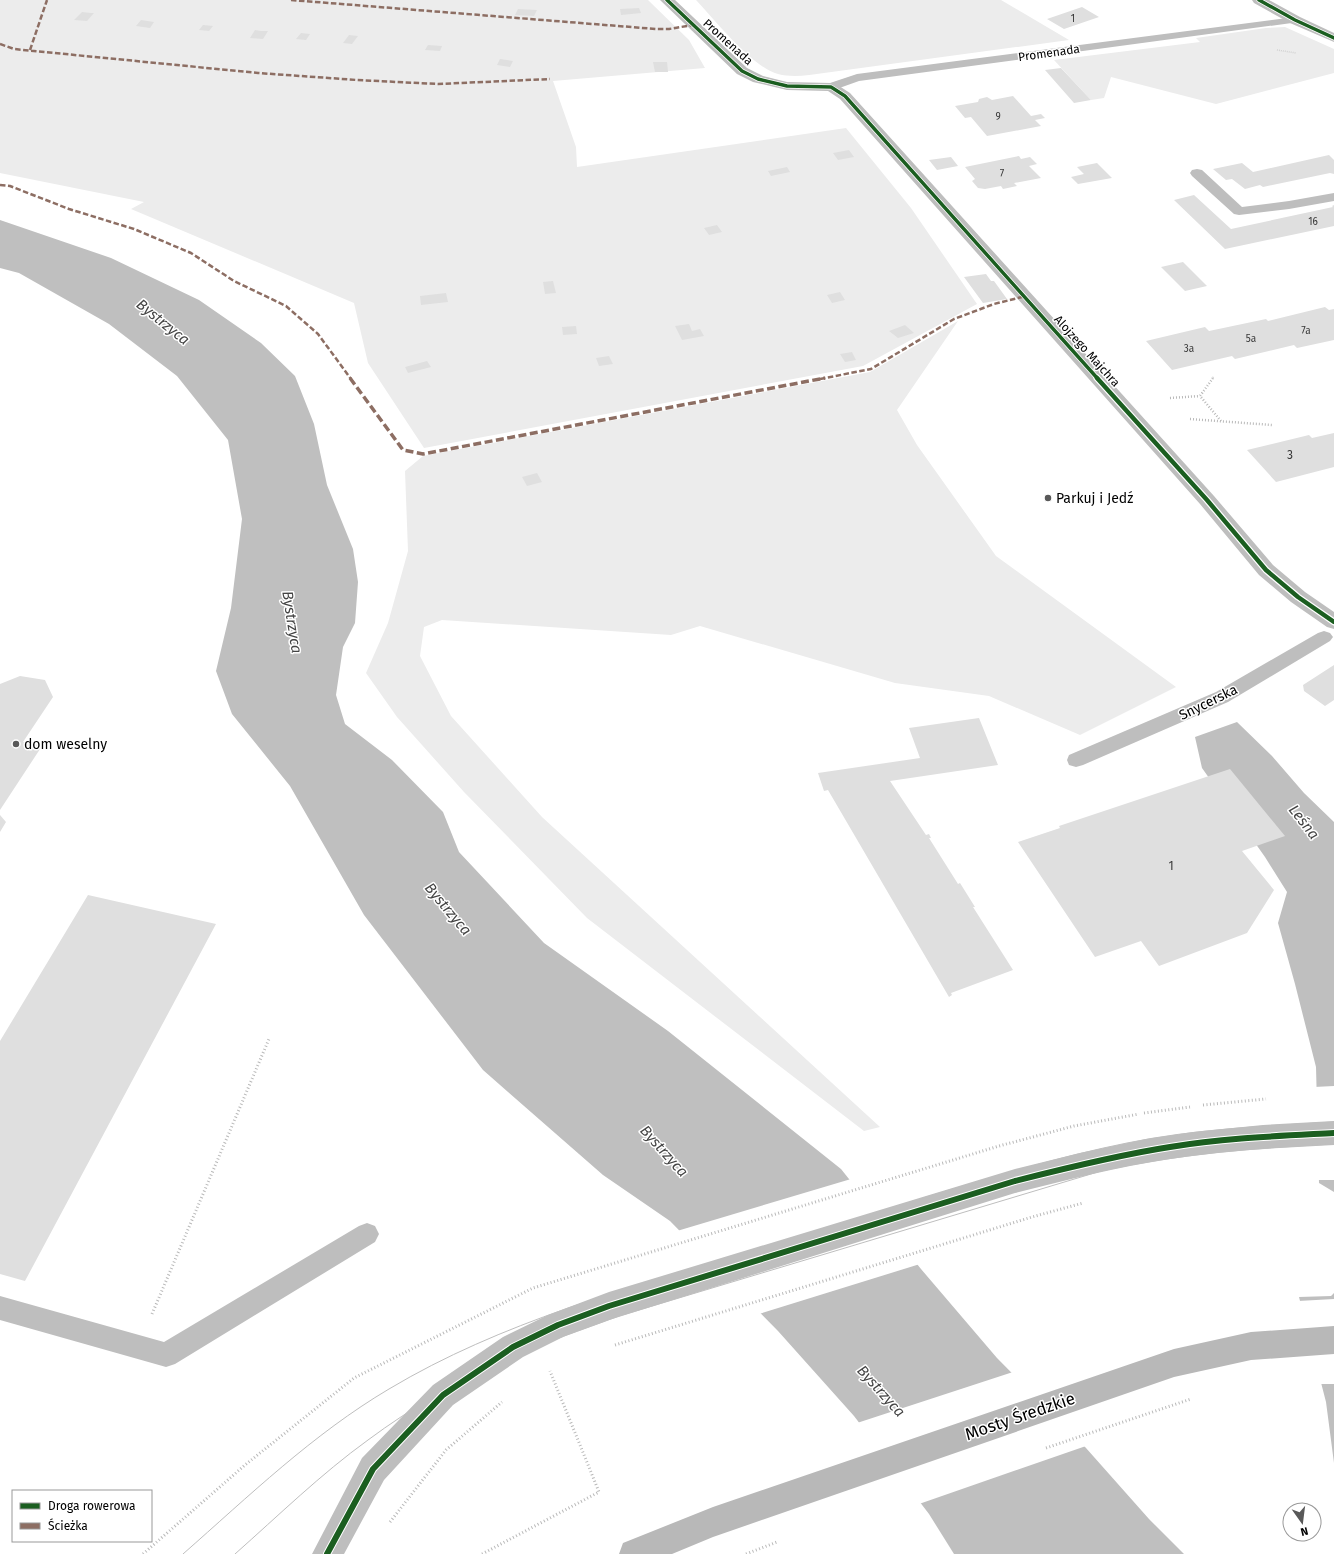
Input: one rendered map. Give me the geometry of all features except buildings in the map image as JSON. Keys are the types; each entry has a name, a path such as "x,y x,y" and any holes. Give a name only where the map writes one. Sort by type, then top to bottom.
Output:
{"main road":[{"name":"Mosty Średzkie","path":"634,1554 713,1522 1174,1362 1223,1351 1277,1344 1334,1340"}],"street":[{"name":"Promenada","path":"667,0 742,71 758,79 787,86 831,88"},
{"path":"1259,0 1295,20 1334,38"},
{"name":"Alojzego Majchra","path":"831,88 845,96 1021,291 1207,500 1266,570 1298,597 1331,630"},
{"path":"327,1554 373,1469 443,1395 512,1347 558,1325 609,1306 1015,1181 1082,1164 1148,1150 1254,1137 1334,1133"}],"lane":[{"name":"Promenada","path":"831,88 857,78 1295,20"},
{"path":"1197,173 1239,211 1288,205 1334,197"},
{"name":"Snycerska","path":"1076,760 1222,697 1331,630"},
{"path":"0,1308 166,1354 367,1234"}],"path":[{"path":"1200,396 1214,376"},
{"path":"1170,398 1200,396"},
{"path":"1200,396 1221,422"},
{"path":"1190,419 1272,425"},
{"path":"138,1347 270,1039"},
{"path":"143,1554 245,1465 354,1378 533,1288 999,1146"},
{"path":"612,1346 1032,1217 1089,1201"},
{"path":"482,1554 599,1492 550,1371 544,1375"},
{"path":"386,1529 446,1450 506,1399"}],"shaded area":[{"path":"0,0 648,0 689,40 705,68 553,81 576,147 577,167 846,128 911,208 977,304 863,366 424,448 368,363 354,303 131,209 144,202 0,173"},
{"path":"696,0 1001,0 1069,40 813,75 789,76 768,70 757,63 734,42"},
{"path":"1285,27 1334,49 1334,73 1216,104 1111,77 1104,98 1091,100 1054,60 1200,42 1196,38 1266,28"},
{"path":"958,321 897,410 917,445 996,556 1176,687 1080,735 989,696 895,683 700,626 671,635 442,620 424,627 420,656 451,716 542,817 880,1127 864,1131 587,918 464,792 397,717 366,673 388,623 408,551 405,471 423,456 870,372"}],"water":[{"name":"Bystrzyca","path":"0,220 111,258 199,300 261,343 295,376 314,424 327,485 353,549 358,582 355,623 343,647 336,695 345,724 392,760 443,812 459,852 544,943 668,1031 841,1169 921,1269 997,1358 1086,1448 1149,1519 1184,1554 954,1554 929,1514 854,1416 778,1331 670,1221 603,1175 483,1070 364,915 290,786 232,714 216,671 231,608 242,519 228,440 177,376 109,324 19,273 0,268"},
{"name":"Leśna","path":"1237,722 1272,756 1304,793 1334,822 1334,1192 1319,1183 1316,1067 1278,923 1287,892 1265,857 1202,768 1195,737"},
{"path":"1334,1293 1334,1463 1326,1402 1299,1297 1331,1296"}],"pier":[{"path":"1334,1086 1334,1180 1317,1180 1314,1087"},
{"path":"851,1179 920,1264 759,1314 677,1231"},
{"path":"1334,1299 1334,1384 1320,1384 1298,1301"},
{"path":"1013,1372 1086,1446 919,1504 857,1423"}],"tram line":[{"path":"183,1554 257,1488 308,1446 334,1426 389,1389 432,1365 476,1344 566,1309 660,1278 957,1188 1078,1154 1178,1134 1334,1122"},
{"path":"235,1554 300,1495 351,1453 401,1417 436,1395 472,1376 509,1358 550,1341 619,1316 1101,1171 1188,1156 1334,1144"}],"marked path":[{"path":"30,50 47,0"},
{"path":"291,0 656,29 669,29 693,25"},
{"path":"0,44 14,49 258,73 357,80 438,84 550,79"},
{"path":"0,185 10,186 69,209 134,229 191,253 234,281 286,306 318,334 403,450 423,454 871,369 954,319 994,304 1026,296"}],"cycle path":[{"path":"667,0 742,71 758,79 787,86 831,87 845,96 1207,500 1266,570 1298,597 1334,622"},
{"path":"1259,0 1295,20 1334,38"},
{"path":"327,1554 373,1469 443,1395 513,1347 558,1325 609,1306 1015,1181 1097,1161 1169,1147 1263,1137 1334,1133"}],"place":[{"name":"Parkuj i Jedź","path":"1048,498"},
{"name":"dom weselny","path":"16,744"}]}
